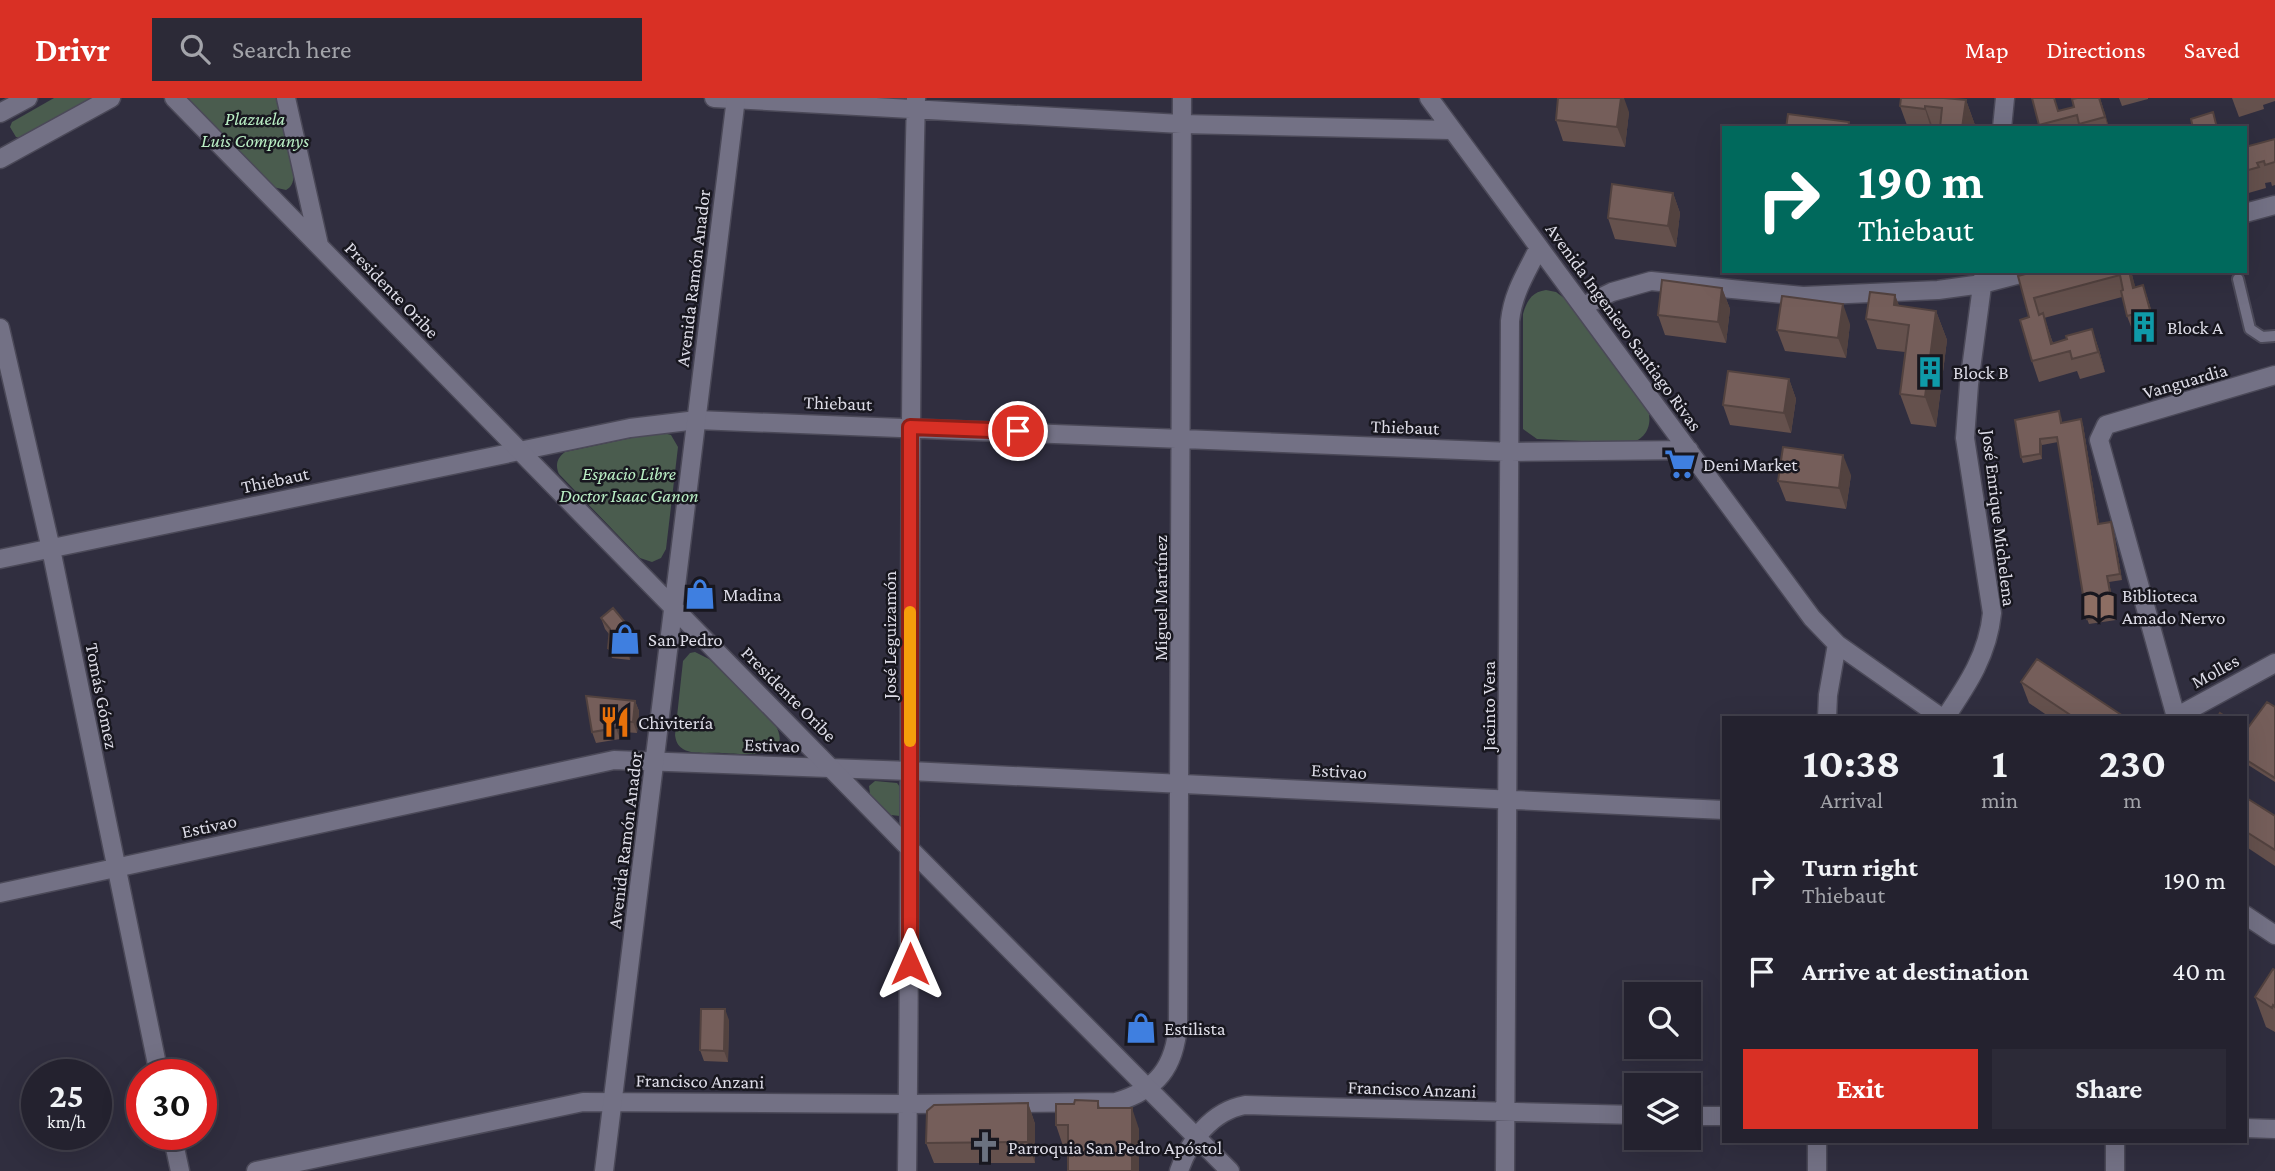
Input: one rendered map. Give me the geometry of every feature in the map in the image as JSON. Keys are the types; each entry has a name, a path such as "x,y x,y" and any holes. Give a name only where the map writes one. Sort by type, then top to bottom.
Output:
{"street":[{"path":"0,113 28,98"},
{"path":"2,153 111,98"},
{"name":"Presidente Oribe","path":"174,98 910,849 1230,1171"},
{"name":"Presidente Oribe","path":"286,98 319,245"},
{"path":"714,98 916,103 1181,124 1450,130"},
{"name":"Miguel Martínez","path":"1147,1088 1159,1079 1172,1061 1177,1044 1181,784 1182,98"},
{"name":"Avenida Ingeniero Santiago Rivas","path":"1429,98 1812,618 1837,644 1941,716"},
{"path":"2002,126 2005,98"},
{"name":"Avenida Ramón Anador","path":"604,1171 736,99"},
{"name":"José Leguizamón","path":"907,1171 910,427 916,103"},
{"path":"2247,212 2275,205"},
{"name":"Jacinto Vera","path":"1505,1171 1512,307 1522,277 1539,247"},
{"path":"1583,306 1612,292 1651,281 1803,296 1938,290 1983,278 2018,273"},
{"name":"José Enrique Michelena","path":"1945,716 1973,677 1990,630 1991,600 1965,438 1983,278"},
{"name":"Tomás Gómez","path":"0,328 51,548 156,1059"},
{"name":"Vanguardia","path":"2176,716 2099,440 2106,425 2275,376"},
{"name":"Thiebaut","path":"0,559 630,428 697,420 1511,453 1689,450"},
{"path":"1827,716 1837,644"},
{"name":"Molles","path":"2178,716 2275,663"},
{"name":"Estivao","path":"0,893 614,760 910,771 1722,810"},
{"path":"2247,916 2275,935"},
{"name":"Francisco Anzani","path":"256,1171 340,1162 583,1102 1116,1102 1147,1088"},
{"name":"Francisco Anzani","path":"1197,1137 1215,1118 1235,1107 1245,1105 1624,1115"},
{"path":"1701,1116 1722,1116"},
{"path":"2247,1128 2275,1129"},
{"path":"1179,1171 1197,1137"},
{"path":"1817,1143 1817,1171"},
{"path":"2115,1143 2115,1171"},
{"path":"175,1150 180,1171"}],"lane":[{"path":"2238,279 2250,329 2262,337 2275,336"}],"green space":[{"path":"54,98 92,98 21,138 16,137 10,127 12,122"},
{"name":"Plazuela Luis Companys","path":"188,98 277,98 293,172 290,187 286,190 273,187"},
{"path":"1546,290 1556,292 1568,301 1648,410 1648,427 1638,440 1626,443 1537,439 1523,429 1523,314 1531,297"},
{"name":"Espacio Libre Doctor Isaac Ganon","path":"660,432 671,435 678,447 666,549 661,558 652,562 640,558 559,474 557,465 565,452"},
{"path":"695,652 709,659 773,721 779,734 779,743 774,749 754,754 702,753 687,751 679,746 675,735 683,661 690,653"},
{"path":"875,781 897,783 900,787 900,816 891,815 870,794 869,786"}],"building":[{"path":"1558,98 1621,98 1617,127 1556,120"},
{"path":"1901,98 1966,100 1962,126 1940,126 1942,108 1900,106"},
{"path":"2032,98 2054,98 2058,111 2074,107 2072,99 2099,98 2105,117 2079,124 2077,115 2039,125"},
{"path":"2213,112 2216,126 2193,126 2191,119"},
{"path":"1788,114 1849,122 1848,126 1786,126"},
{"path":"2275,139 2275,162 2265,165 2264,161 2257,163 2259,167 2247,170 2247,146"},
{"path":"1612,184 1673,193 1668,226 1608,218"},
{"path":"2029,273 2129,273 2133,288 2143,285 2150,310 2127,316 2120,275 2034,298 2039,315 2043,313 2051,344 2067,339 2066,336 2092,329 2098,352 2072,359 2070,351 2032,361 2020,320 2029,317 2018,276"},
{"path":"1662,280 1722,288 1718,322 1658,315"},
{"path":"1870,292 1895,295 1894,305 1936,311 1925,397 1900,394 1909,325 1866,319"},
{"path":"1782,296 1843,304 1838,338 1777,330"},
{"path":"1728,371 1789,379 1784,413 1723,405"},
{"path":"2059,411 2061,423 2081,419 2098,524 2111,522 2120,574 2107,576 2114,614 2087,619 2057,437 2040,439 2040,454 2021,457 2015,420"},
{"path":"1783,447 1843,455 1839,488 1778,481"},
{"path":"613,608 628,626 626,650 608,648 610,629 601,618"},
{"path":"2037,659 2123,716 2072,716 2021,682"},
{"path":"586,696 635,701 633,722 620,721 616,728 592,732"},
{"path":"2267,702 2275,707 2275,778 2247,760 2247,729"},
{"path":"2247,798 2275,816 2275,850 2247,832"},
{"path":"2273,969 2275,1007 2273,1005 2272,1008 2255,997"},
{"path":"701,1009 725,1009 724,1051 700,1050"},
{"path":"1075,1100 1098,1101 1098,1108 1132,1108 1132,1171 1068,1171 1068,1125 1056,1125 1056,1104 1074,1104"},
{"path":"1028,1103 1028,1142 926,1143 927,1111 934,1105"}],"slow traffic":[{"path":"910,612 910,741"}],"place":[{"name":"Block A","path":"2144,327"},
{"name":"Block B","path":"1930,372"},
{"name":"Deni Market","path":"1680,464"},
{"name":"Madina","path":"700,594"},
{"name":"Biblioteca Amado Nervo","path":"2099,606"},
{"name":"San Pedro","path":"625,639"},
{"name":"Chivitería","path":"615,722"},
{"name":"Estilista","path":"1141,1028"},
{"name":"Parroquia San Pedro Apóstol","path":"985,1147"}],"route":[{"path":"910,964 910,427 1018,431"}]}
